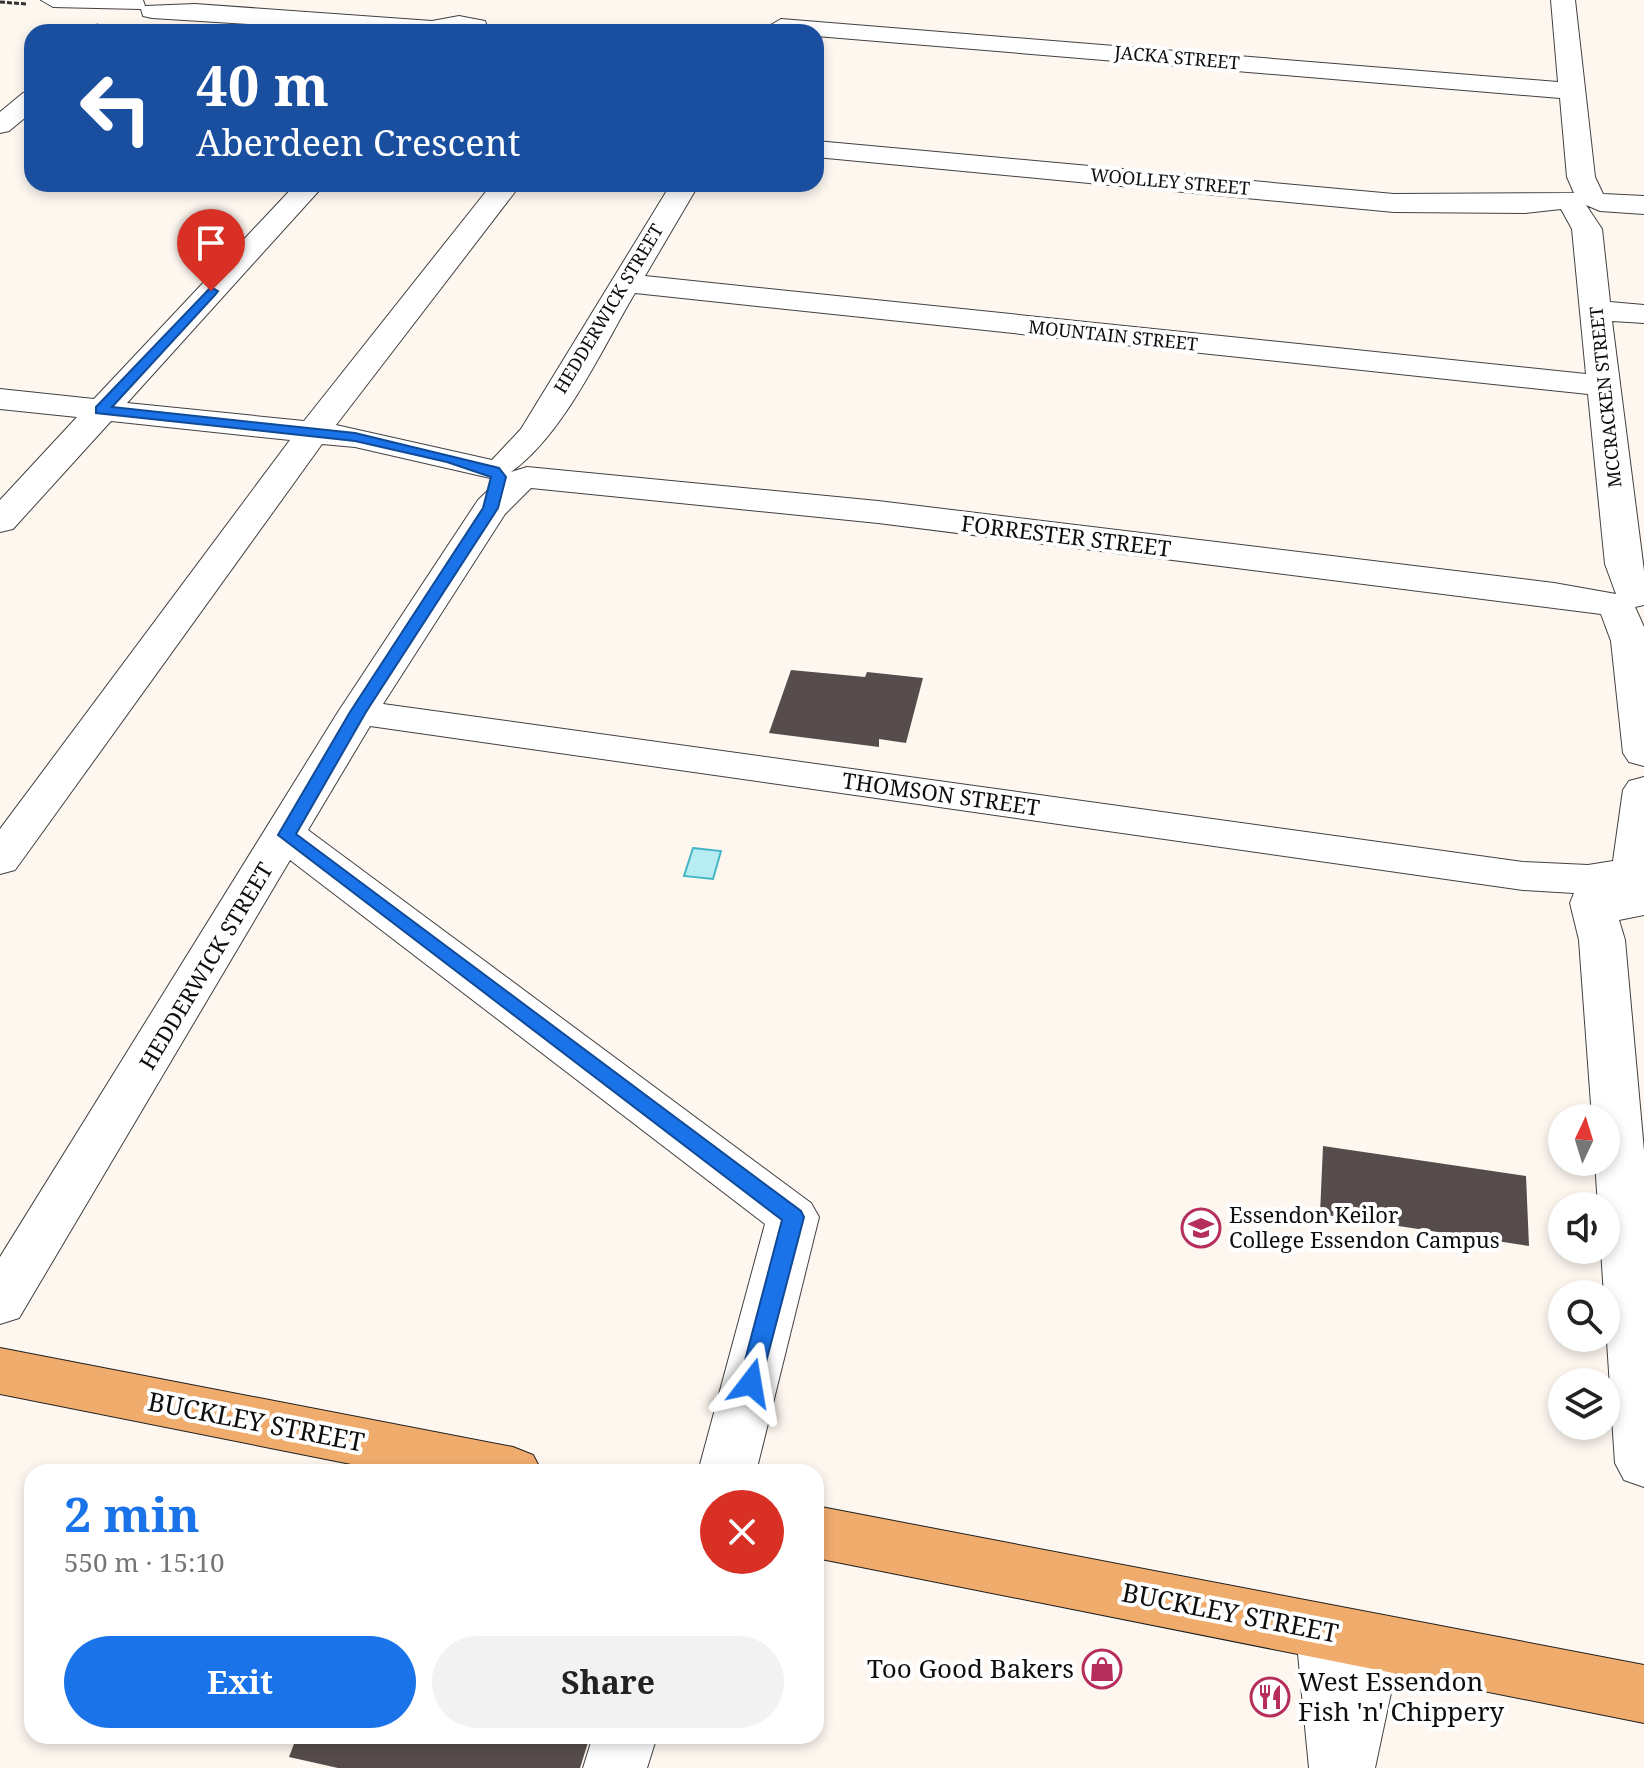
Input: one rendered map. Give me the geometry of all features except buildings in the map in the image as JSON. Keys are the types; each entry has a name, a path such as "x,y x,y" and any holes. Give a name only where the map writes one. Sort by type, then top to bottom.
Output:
{"main road":[{"name":"BUCKLEY STREET","path":"0,1371 472,1464"},
{"name":"BUCKLEY STREET","path":"824,1534 1644,1694"}],"street":[{"path":"53,0 195,11 276,24"},
{"path":"457,24 479,0"},
{"path":"782,24 797,0"},
{"name":"MCCRACKEN STREET","path":"1563,0 1604,386 1632,604 1644,753"},
{"name":"JACKA STREET","path":"824,33 1573,91"},
{"path":"0,125 24,106"},
{"name":"WOOLLEY STREET","path":"824,150 1394,203 1644,206"},
{"path":"0,521 304,192"},
{"path":"0,860 314,431 501,192"},
{"name":"HEDDERWICK STREET","path":"0,1303 358,712 514,470 680,192"},
{"name":"MOUNTAIN STREET","path":"623,283 1604,386"},
{"path":"1597,310 1644,314"},
{"name":"FORRESTER STREET","path":"0,399 314,431 514,470 578,479 1632,604"},
{"name":"THOMSON STREET","path":"358,712 1523,876 1619,895"},
{"path":"1642,811 1619,895 1644,1463"},
{"path":"286,835 793,1217 729,1464"},
{"path":"1343,1768 1349,1637"},
{"path":"615,1768 622,1744"}],"water":[{"path":"693,848 721,851 713,879 684,876"}],"place":[{"name":"Essendon Keilor College Essendon Campus","path":"1201,1228"},
{"name":"Too Good Bakers","path":"1102,1669"},
{"name":"West Essendon Fish 'n' Chippery","path":"1270,1697"}],"route":[{"path":"211,291 101,410 355,437 450,458 494,471 498,477 491,508 358,712 286,835 793,1217 751,1383"}]}
